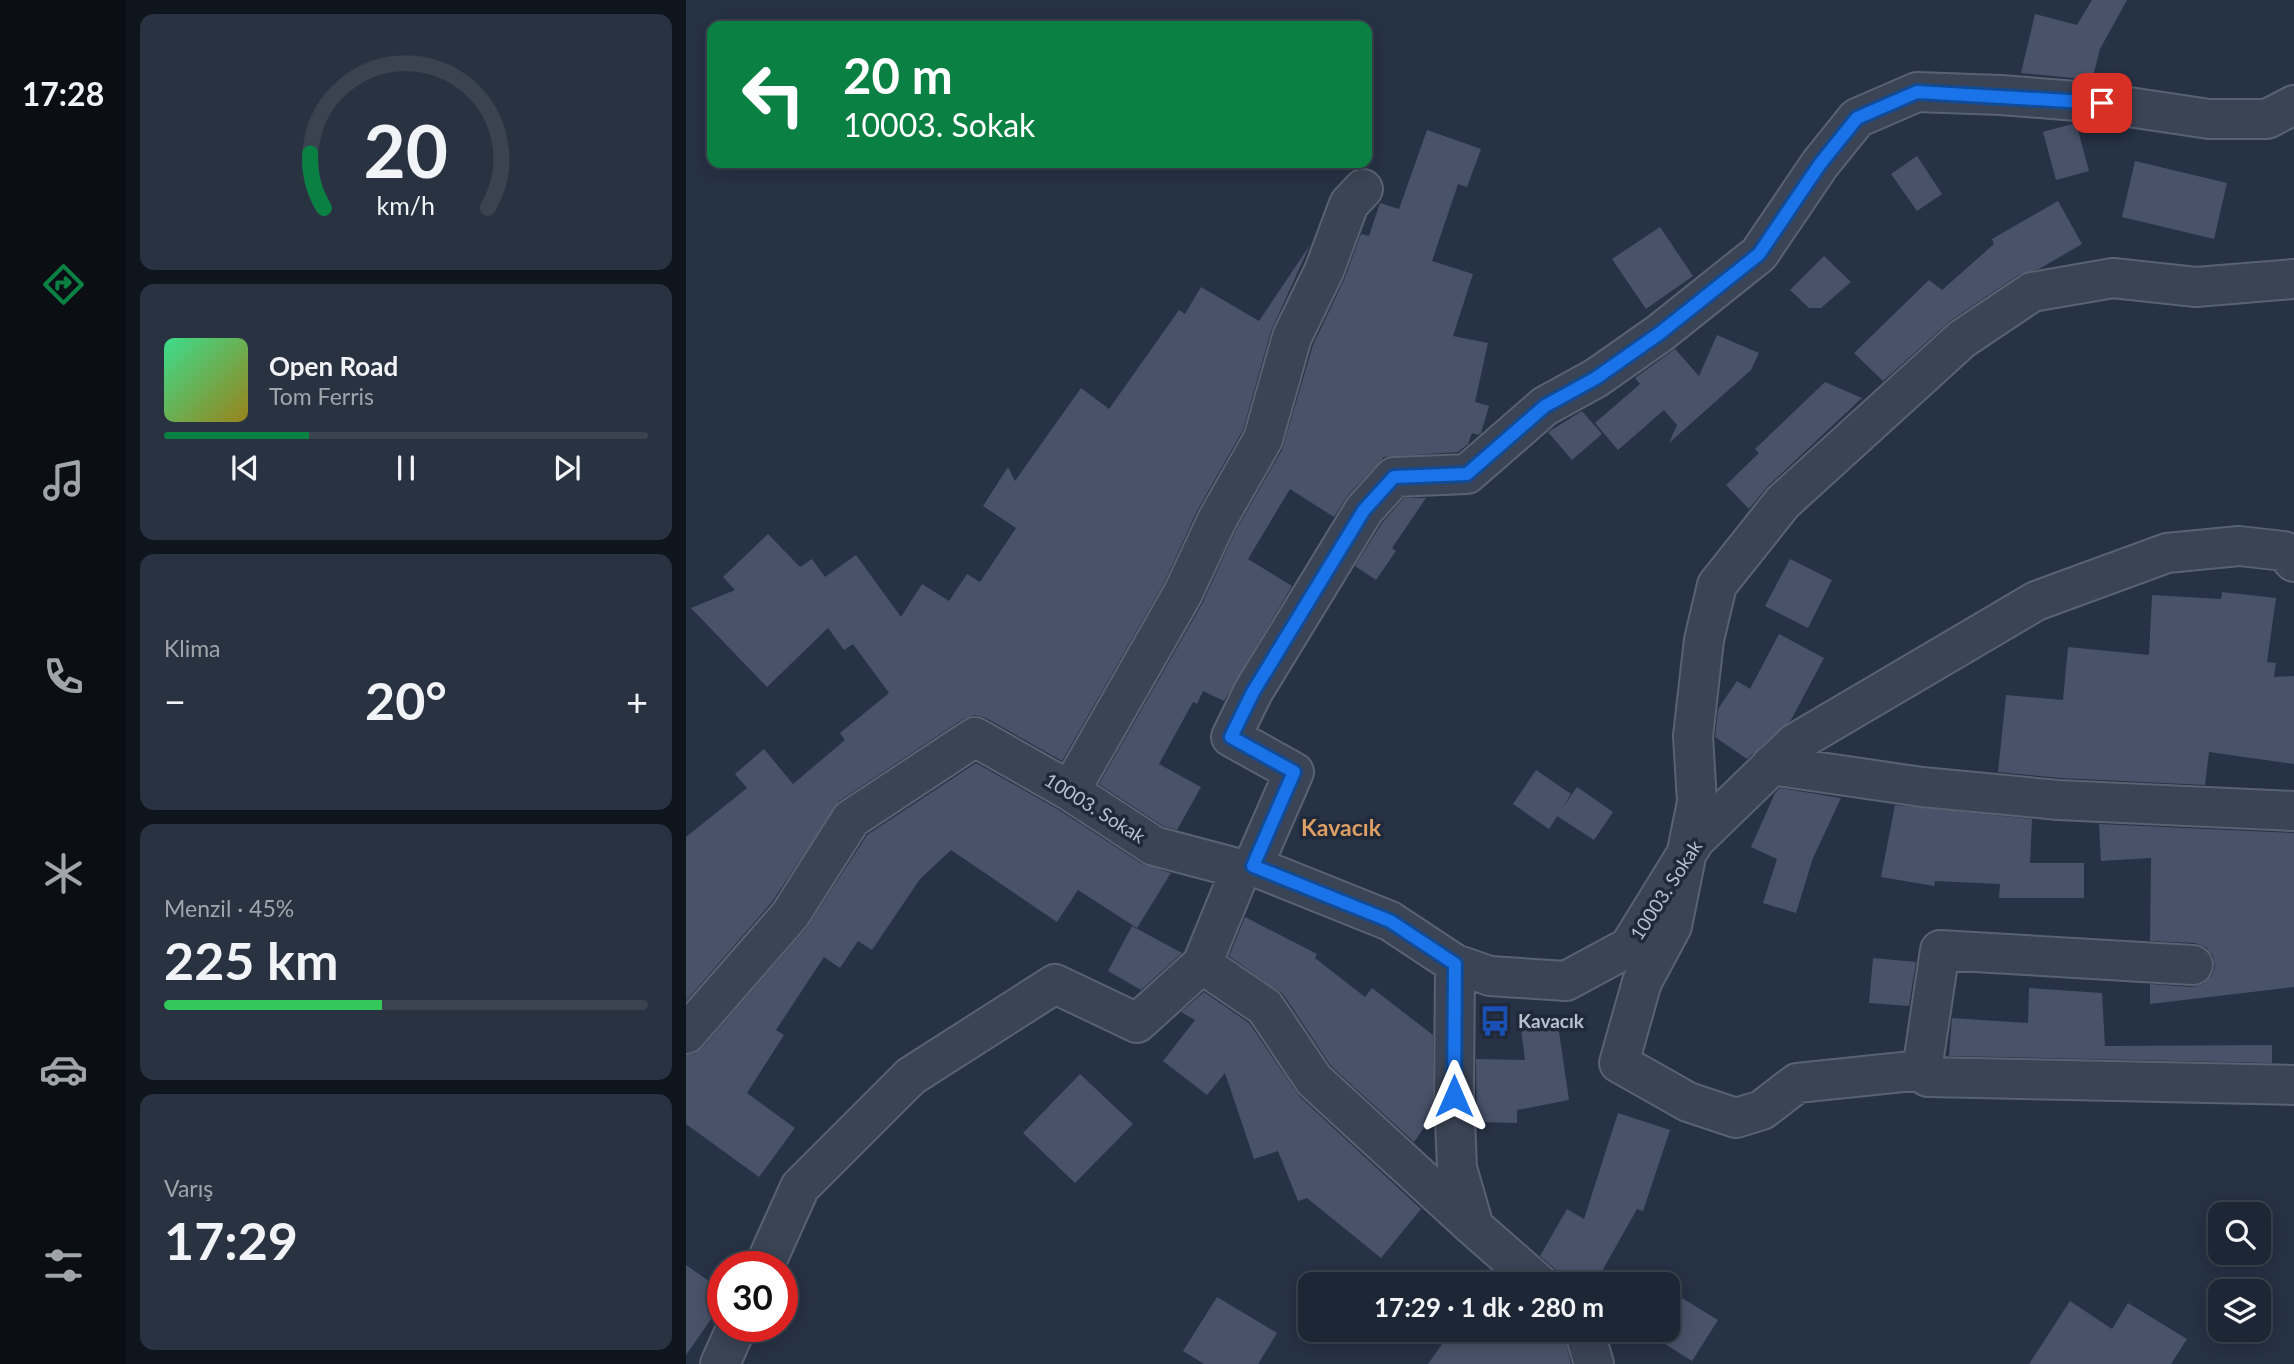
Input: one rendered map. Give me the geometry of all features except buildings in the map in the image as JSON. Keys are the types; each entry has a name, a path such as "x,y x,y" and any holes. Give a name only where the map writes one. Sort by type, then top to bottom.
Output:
{"street":[{"path":"771,1251 800,1187 911,1076 1055,984 1137,1023 1202,964 1294,772 1231,737 1253,692 1364,510 1394,477 1467,474 1545,406 1596,378 1660,333 1759,254 1820,164 1857,118 1917,92 2102,103 2209,119 2267,119 2294,105"},
{"path":"1070,791 1183,593 1217,520 1263,439 1292,337 1324,271 1349,204 1363,189"},
{"path":"1922,1070 1797,1083 1762,1110 1736,1118 1688,1102 1619,1063 1642,982 1672,926 1697,802 1693,736 1704,640 1717,585 1783,502 1962,339 2032,292 2113,278 2196,287 2294,279"},
{"name":"10003. Sokak","path":"686,1034 790,915 851,819 975,737 1070,791 1154,846 1247,867 1390,921 1455,964 1490,976 1566,981 1629,947 1695,840 1795,743 2036,601 2167,553 2239,546 2284,551 2294,562"},
{"path":"1771,765 1922,787 2058,800 2294,811"},
{"path":"2193,965 1940,950 1922,1070 1928,1077 2294,1085"},
{"path":"1202,964 1265,1007 1314,1080 1525,1272"},
{"path":"1455,964 1454,1096 1457,1168 1474,1227"},
{"path":"720,1364 730,1342"},
{"path":"1588,1342 1594,1364"}],"place":[{"name":"Kavacık","path":"1495,1021"}],"district":[{"name":"Kavacık","path":"1341,828"}],"route":[{"path":"1454,1096 1455,964 1390,921 1253,866 1294,772 1231,737 1253,692 1364,510 1394,477 1467,474 1545,406 1596,378 1660,333 1759,254 1820,164 1857,118 1917,92 2102,103"}]}
